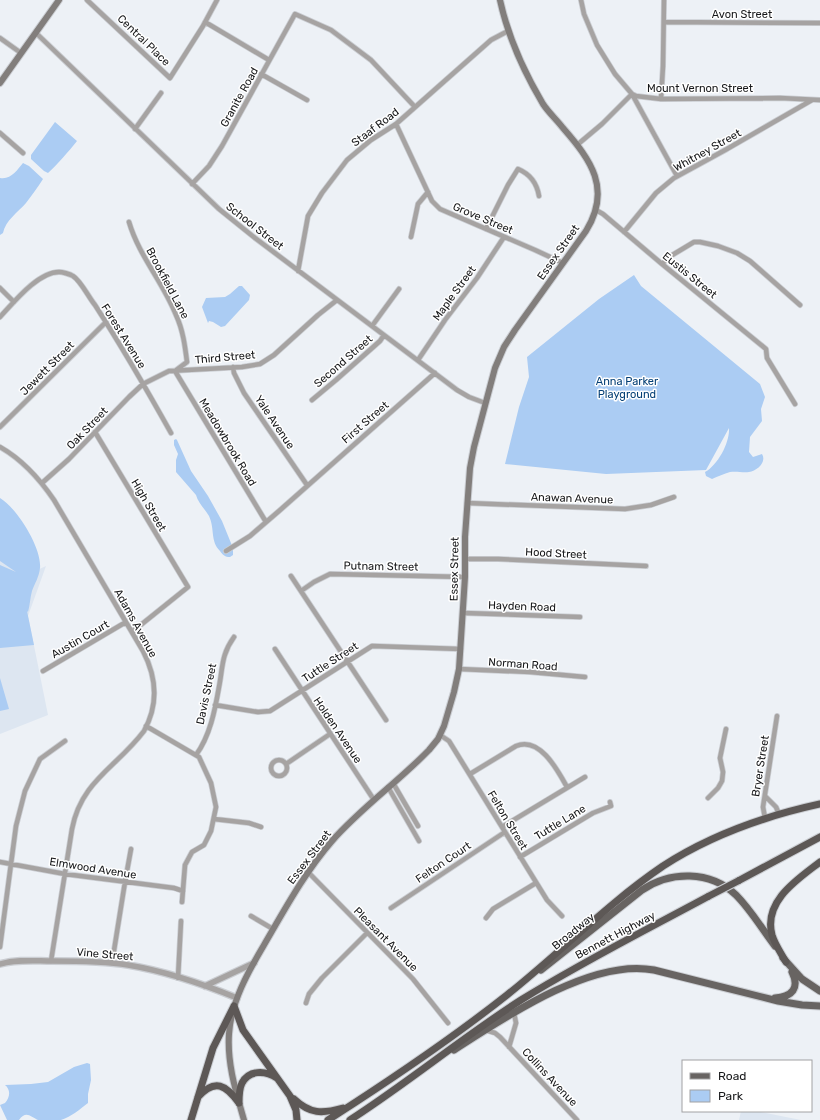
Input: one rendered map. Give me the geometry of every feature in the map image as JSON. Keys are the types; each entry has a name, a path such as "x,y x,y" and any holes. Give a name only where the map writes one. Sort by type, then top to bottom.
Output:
{"highway":[{"name":"Bennett Highway","path":"508,994 628,892 663,866 714,838 765,818 820,804"},
{"name":"Bennett Highway","path":"428,1066 488,1022 542,987 820,837"},
{"path":"786,962 772,934 771,924 773,910 777,900 783,893 820,862"},
{"name":"Broadway","path":"328,1120 404,1070 508,994"},
{"path":"234,1006 241,1027 290,1096 296,1110 297,1120"},
{"path":"191,1120 213,1048 234,1006"},
{"path":"350,1120 428,1066"},
{"path":"239,1103 242,1084 249,1076 262,1072 278,1079"},
{"path":"198,1097 210,1087 219,1086 228,1090 239,1103"},
{"path":"290,1096 304,1107 320,1112 334,1110 352,1104"}],"main road":[{"path":"0,83 59,0"},
{"name":"Essex Street","path":"244,1120 231,1073 228,1049 229,1027 237,998 254,962 308,872 332,842 374,800 429,750 440,735 452,699 462,649 465,577 464,559 471,461 495,368 504,347 590,224 596,210 598,198 596,178 588,160 544,106 524,68 508,30 500,0"},
{"name":"Broadway","path":"508,994 552,962 642,890 658,881 679,876 694,876 708,879 733,892 749,911 786,962 802,979 820,991"},
{"path":"769,999 785,997 794,988 794,975 786,962"},
{"path":"428,1066 485,1030 550,994 569,985 605,973 634,968 654,970 769,999 794,1004 820,1006"}],"street":[{"name":"Central Place","path":"87,0 170,78 206,22"},
{"path":"216,0 206,22 269,60"},
{"path":"581,0 584,14 597,45 615,74 632,94 678,176"},
{"path":"661,99 664,0"},
{"name":"Granite Road","path":"192,184 209,166 222,146 295,14 331,30 354,46 371,60 415,107"},
{"name":"Avon Street","path":"664,22 820,23"},
{"name":"Staaf Road","path":"298,270 308,216 322,193 347,160 371,140 396,124 491,40 508,30"},
{"name":"School Street","path":"36,33 192,184 243,229 434,373 465,395 485,403"},
{"path":"0,38 21,53"},
{"path":"261,74 307,100"},
{"path":"135,129 161,93"},
{"name":"Mount Vernon Street","path":"577,145 602,124 632,94 636,96 661,99 780,98 820,100"},
{"name":"Whitney Street","path":"624,232 656,193 678,176 812,100"},
{"name":"Grove Street","path":"396,124 432,201 440,209 563,264"},
{"path":"0,133 23,154"},
{"path":"486,229 508,185 518,169 526,173 535,183 538,196"},
{"path":"411,237 418,204 428,192"},
{"name":"Eustis Street","path":"596,210 603,214 766,349 767,358 795,404"},
{"name":"Brookfield Lane","path":"129,222 138,246 176,314 183,334 187,362 175,371"},
{"name":"Maple Street","path":"418,360 445,320 477,278 504,237"},
{"path":"662,264 669,257 694,242 718,246 738,253 750,261 800,305"},
{"name":"Forest Avenue","path":"14,302 45,274 60,271 74,277 106,322 171,433"},
{"path":"0,288 14,302 0,317"},
{"path":"372,326 399,290"},
{"name":"Third Street","path":"143,384 169,371 260,364 274,355 337,300"},
{"name":"Jewett Street","path":"0,427 106,322"},
{"name":"Second Street","path":"312,400 380,341 384,335"},
{"name":"Yale Avenue","path":"233,367 234,373 244,393 308,485"},
{"name":"Meadowbrook Road","path":"175,371 266,522"},
{"name":"First Street","path":"226,551 250,536 434,373"},
{"name":"Oak Street","path":"42,484 69,459 143,384"},
{"name":"High Street","path":"95,432 188,587 132,632"},
{"name":"Adams Avenue","path":"0,447 22,462 42,484 59,509 132,632 145,656 154,679 153,704 146,726 134,742 93,784 77,809 73,823 51,961"},
{"name":"Anawan Avenue","path":"467,503 581,506 625,509 651,505 674,497"},
{"name":"Hood Street","path":"464,559 498,559 646,566"},
{"name":"Putnam Street","path":"302,591 314,582 330,574 465,577"},
{"path":"291,576 348,660 386,720"},
{"name":"Hayden Road","path":"463,613 580,617"},
{"name":"Austin Court","path":"43,671 126,622"},
{"name":"Davis Street","path":"196,755 204,743 215,705 223,658 227,647 234,637"},
{"name":"Tuttle Street","path":"215,705 258,712 267,712 275,709 348,660 372,646 462,649"},
{"name":"Holden Avenue","path":"275,649 374,800"},
{"name":"Norman Road","path":"459,669 530,672 585,677"},
{"name":"Bryer Street","path":"765,818 763,807 764,796 777,716"},
{"path":"146,726 196,755 200,759 211,783 216,808 214,819 204,845 192,852 185,864 182,902"},
{"path":"708,798 718,788 722,781 723,772 720,758 726,729"},
{"path":"286,764 330,734"},
{"name":"Felton Street","path":"440,735 449,741 536,883 547,900 562,916"},
{"path":"0,948 16,826 21,803 28,783 40,759 65,741"},
{"path":"470,774 512,748 524,744 536,749 548,757 567,787"},
{"name":"Felton Court","path":"391,908 503,830 567,787 585,777"},
{"path":"390,785 418,826"},
{"path":"390,785 419,841"},
{"path":"764,796 776,807 779,814"},
{"name":"Tuttle Lane","path":"520,857 610,804"},
{"path":"214,819 249,823 261,827"},
{"path":"112,964 124,882 131,850"},
{"name":"Elmwood Avenue","path":"0,862 65,874 174,888 183,891"},
{"name":"Pleasant Avenue","path":"308,872 413,979 448,1022"},
{"path":"486,918 493,909 536,883"},
{"path":"250,916 273,929"},
{"path":"178,978 181,921"},
{"path":"306,1003 308,994 367,932"},
{"name":"Vine Street","path":"0,964 24,960 112,964 141,968 205,986 237,998"},
{"path":"205,986 254,962"},
{"name":"Collins Avenue","path":"509,1047 516,1023 514,1013"},
{"name":"Collins Avenue","path":"485,1030 495,1033 577,1120"}],"shaded area":[{"path":"0,555 35,571 46,566 28,616 48,715 0,734"},
{"path":"741,1112 760,1112 801,1120 739,1120"}],"green space":[{"path":"55,122 77,141 48,173 31,159 31,155"},
{"path":"23,163 29,166 43,179 26,203 9,221 3,233 0,235 0,178 11,176"},
{"name":"Anna Parker Playground","path":"634,275 641,286 760,384 765,397 761,409 762,421 750,437 749,452 753,457 762,454 763,460 760,466 755,470 747,472 730,472 712,479 706,476 705,472 710,469 719,459 722,453 728,440 729,428 706,470 606,474 505,464 519,407 529,377 527,357 599,299"},
{"path":"239,286 242,286 250,295 249,300 225,326 221,327 209,321 208,323 202,307 206,298 225,297"},
{"path":"176,439 191,471 208,496 222,521 233,548 233,555 230,557 224,556 217,547 209,516 196,495 176,472 176,460 178,454 174,445 174,440"},
{"path":"0,498 14,510 21,519 33,540 40,560 38,577 32,591 28,612 27,611 34,645 0,648 0,565 16,572 0,561"},
{"path":"0,678 9,709 0,711"},
{"path":"87,1063 90,1064 91,1080 88,1103 69,1117 61,1120 38,1120 31,1116 24,1115 19,1120 7,1120 0,1105 5,1103 9,1096 9,1091 5,1085 48,1082 74,1067"}]}
